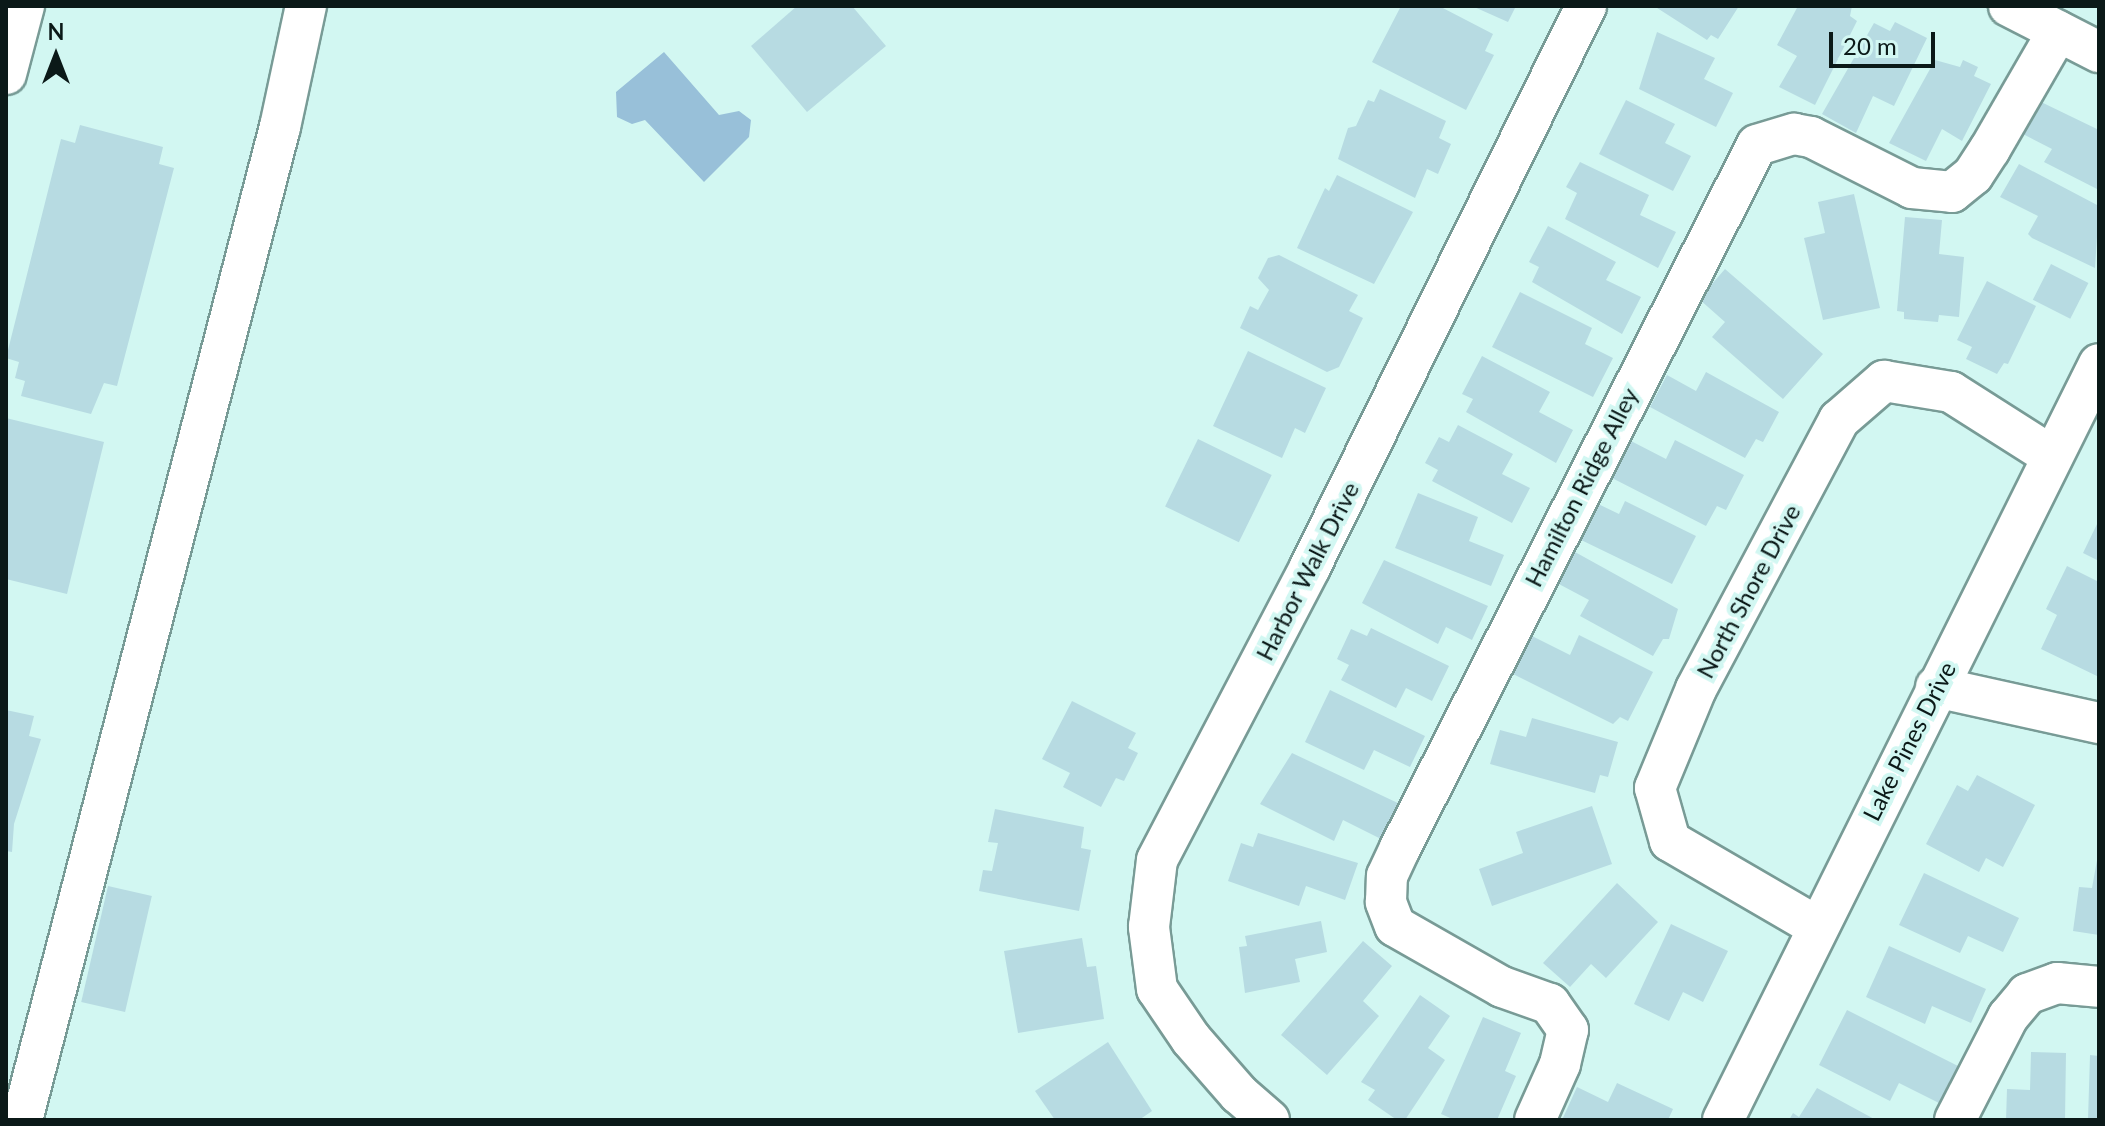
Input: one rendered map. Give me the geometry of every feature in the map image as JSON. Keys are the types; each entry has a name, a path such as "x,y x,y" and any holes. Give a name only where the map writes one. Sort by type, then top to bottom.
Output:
{"street":[{"path":"6,74 24,6"},
{"path":"22,1120 280,127 306,6"},
{"name":"Harbor Walk Drive","path":"1269,1120 1239,1094 1191,1039 1157,989 1149,927 1157,860 1318,552 1586,6"},
{"path":"2009,6 2099,52"},
{"name":"Hamilton Ridge Alley","path":"1535,1120 1560,1064 1568,1030 1550,1004 1502,987 1395,926 1386,902 1387,876 1400,848 1757,145 1794,134 1811,137 1912,188 1952,192 1990,149 2058,31"},
{"name":"Lake Pines Drive","path":"1723,1120 1816,926 2099,364"},
{"name":"North Shore Drive","path":"1816,926 1670,841 1655,788 1696,689 1839,420 1884,381 1951,392 2052,456"},
{"path":"1936,687 2099,723"},
{"path":"1955,1120 2008,1017 2027,994 2057,983 2099,987"}],"water":[{"path":"664,52 719,115 739,111 751,120 749,137 704,182 645,120 632,124 617,117 616,92"}],"building":[{"path":"797,6 852,6 886,46 807,112 751,46"},
{"path":"1401,6 1439,6 1493,34 1485,51 1494,55 1466,110 1372,62"},
{"path":"1472,6 1516,6 1508,22"},
{"path":"1654,6 1739,6 1718,39 1711,35 1707,40"},
{"path":"1798,6 1852,6 1850,16 1857,21 1815,105 1779,87 1797,56 1777,45"},
{"path":"1895,22 1927,38 1894,106 1873,96 1856,133 1822,114 1874,23 1890,31"},
{"path":"1657,32 1715,58 1704,79 1733,93 1716,127 1639,89"},
{"path":"1935,60 1960,67 1963,60 1978,67 1974,76 1991,84 1962,141 1942,129 1926,161 1889,143"},
{"path":"1380,89 1446,121 1439,138 1451,144 1438,174 1427,169 1415,198 1338,159 1348,128 1356,126 1368,100 1374,102"},
{"path":"1626,100 1675,124 1665,143 1691,156 1673,191 1599,154"},
{"path":"2039,101 2099,130 2099,190 2044,162 2052,149 2023,134"},
{"path":"80,125 163,147 159,164 174,168 117,386 104,383 91,414 21,396 25,381 15,378 19,362 6,358 61,139 75,143"},
{"path":"1580,162 1649,195 1640,215 1676,232 1658,268 1565,219 1577,193 1566,187"},
{"path":"2019,164 2099,206 2095,268 2032,238 2028,234 2038,216 2000,197"},
{"path":"1337,175 1413,212 1374,284 1297,248 1325,188 1329,191"},
{"path":"1854,194 1880,308 1823,320 1804,238 1825,233 1818,202"},
{"path":"1905,217 1942,220 1939,254 1964,257 1959,317 1939,315 1938,322 1904,319 1904,312 1897,311"},
{"path":"1548,226 1616,262 1606,280 1641,297 1622,334 1532,282 1539,267 1529,262"},
{"path":"1279,255 1358,295 1349,311 1363,318 1339,367 1327,372 1240,328 1250,306 1258,310 1269,290 1258,278 1268,258"},
{"path":"2051,264 2088,283 2070,319 2033,300"},
{"path":"1725,269 1823,354 1783,399 1712,337 1725,322 1699,299"},
{"path":"1987,281 2036,306 2008,364 2004,363 1997,374 1966,359 1972,347 1957,340"},
{"path":"1520,292 1592,328 1585,344 1613,358 1593,397 1492,347"},
{"path":"1248,351 1326,388 1305,433 1295,428 1282,458 1213,426"},
{"path":"1482,356 1550,392 1539,412 1573,430 1556,463 1466,412 1473,399 1462,394"},
{"path":"1706,372 1779,412 1763,442 1756,439 1745,458 1650,407 1667,375 1696,391"},
{"path":"6,418 104,442 67,594 6,579"},
{"path":"1458,425 1513,454 1502,474 1530,488 1512,523 1432,481 1438,470 1425,463 1439,437 1449,442"},
{"path":"1198,439 1272,475 1239,542 1165,506"},
{"path":"1675,440 1744,475 1726,510 1717,506 1706,526 1612,478 1631,441 1666,459"},
{"path":"1418,493 1478,517 1469,541 1504,555 1491,586 1395,548"},
{"path":"1625,501 1696,536 1672,584 1577,538 1594,502 1619,514"},
{"path":"2099,520 2099,561 2083,553"},
{"path":"1575,552 1678,609 1669,639 1663,639 1653,656 1580,616 1589,600 1557,583"},
{"path":"1384,560 1488,606 1472,640 1446,627 1438,644 1362,603"},
{"path":"2067,566 2099,582 2099,677 2041,649 2057,615 2046,609"},
{"path":"1371,628 1449,666 1432,701 1406,688 1396,708 1341,680 1349,665 1337,659 1351,629 1367,636"},
{"path":"1530,635 1570,655 1579,635 1653,672 1628,721 1620,717 1613,724 1511,673"},
{"path":"1330,690 1425,736 1410,767 1374,750 1364,770 1305,742"},
{"path":"1072,701 1136,733 1128,748 1138,753 1124,781 1116,778 1101,807 1063,787 1070,773 1042,759"},
{"path":"6,710 34,716 29,736 41,739 14,824 12,852 6,851"},
{"path":"1532,718 1618,742 1608,777 1600,775 1595,793 1490,764 1500,730 1526,737"},
{"path":"1292,753 1402,805 1383,840 1343,820 1334,841 1260,804"},
{"path":"1977,775 2035,805 2003,867 1986,858 1979,872 1926,844 1957,785 1968,791"},
{"path":"1592,806 1612,864 1492,906 1479,869 1523,853 1516,832"},
{"path":"995,809 1084,827 1081,848 1091,850 1079,911 979,891 983,870 992,871 998,843 988,842"},
{"path":"1258,833 1358,863 1345,900 1306,886 1299,906 1228,881 1241,843 1253,847"},
{"path":"2099,849 2099,935 2073,931 2079,887 2092,888"},
{"path":"1924,873 2019,918 2003,952 1968,936 1960,953 1899,925"},
{"path":"1617,883 1658,922 1606,978 1591,964 1570,987 1543,963"},
{"path":"108,886 152,896 125,1012 81,1002"},
{"path":"1321,921 1327,952 1295,959 1300,982 1245,993 1239,947 1247,946 1245,936"},
{"path":"1671,924 1728,951 1703,1002 1683,992 1669,1021 1634,1004"},
{"path":"1082,938 1087,967 1096,966 1104,1019 1018,1033 1004,951"},
{"path":"1363,941 1392,966 1363,1001 1379,1016 1327,1075 1281,1035"},
{"path":"1889,946 1986,989 1971,1023 1932,1006 1925,1024 1866,997"},
{"path":"1420,995 1450,1016 1428,1048 1445,1060 1405,1120 1397,1120 1368,1100 1375,1090 1361,1082"},
{"path":"1847,1010 1958,1066 1939,1103 1899,1083 1890,1101 1819,1065"},
{"path":"1483,1017 1521,1033 1505,1071 1516,1076 1497,1120 1455,1120 1441,1114"},
{"path":"1108,1042 1152,1111 1139,1120 1055,1120 1035,1091"},
{"path":"2031,1052 2066,1053 2065,1120 2006,1120 2007,1089 2030,1090"},
{"path":"2090,1055 2099,1056 2099,1120 2088,1120"},
{"path":"1617,1083 1673,1109 1668,1120 1562,1120 1577,1087 1608,1102"},
{"path":"1817,1088 1876,1120 1789,1120 1793,1113 1799,1117"}]}
